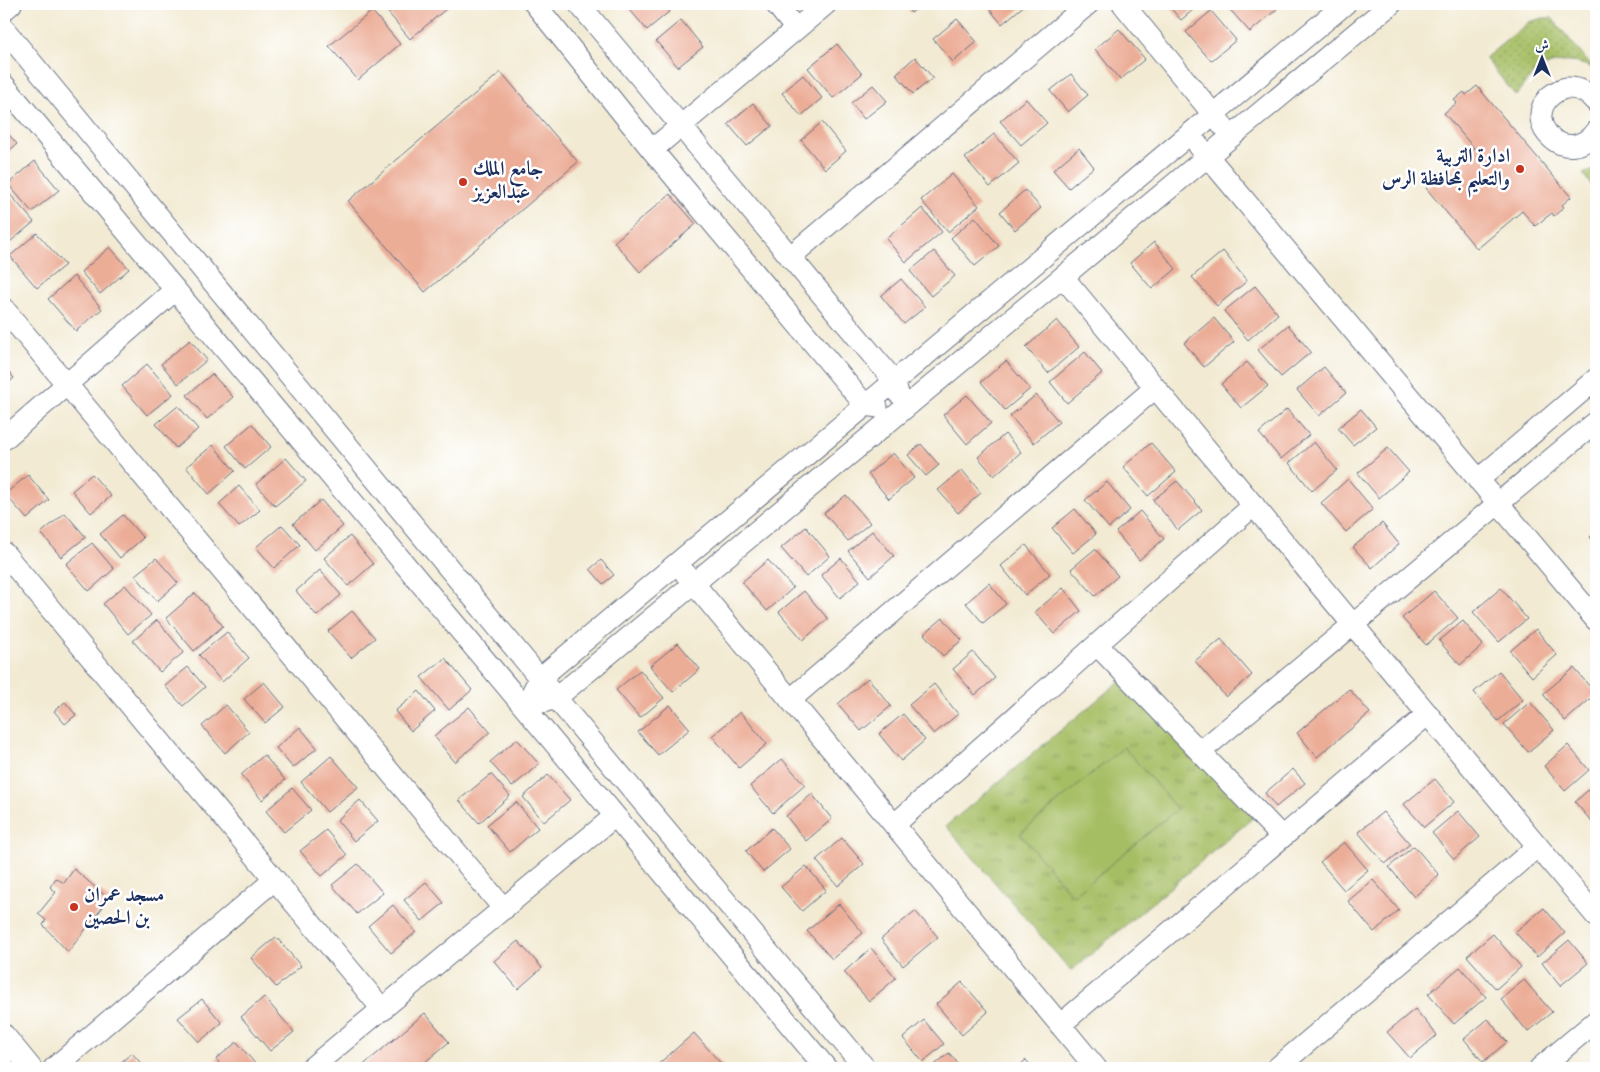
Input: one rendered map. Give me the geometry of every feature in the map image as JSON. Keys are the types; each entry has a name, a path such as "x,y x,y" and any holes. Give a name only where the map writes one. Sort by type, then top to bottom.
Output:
{"street":[{"path":"4,10 11,4"},
{"path":"535,4 652,150 865,405 903,409"},
{"path":"579,4 894,381 903,409"},
{"path":"776,4 796,29"},
{"path":"652,150 826,4"},
{"path":"790,257 1088,4"},
{"path":"1123,4 1232,136"},
{"path":"526,707 540,678 1345,4"},
{"path":"526,707 556,698 1391,4"},
{"path":"4,29 556,698 865,1068"},
{"path":"4,85 826,1068"},
{"path":"1594,96 1582,90 1563,89 1547,99 1542,117 1543,126 1548,135 1555,142 1564,145 1574,146 1583,143 1591,138 1596,131"},
{"path":"1189,134 1596,620"},
{"path":"1063,277 1596,916"},
{"path":"4,439 175,290"},
{"path":"4,309 504,909"},
{"path":"1478,480 1596,379"},
{"path":"790,700 1155,388"},
{"path":"1200,752 1596,422"},
{"path":"894,825 1254,505"},
{"path":"4,553 382,1010"},
{"path":"677,563 1096,1068"},
{"path":"1097,645 1282,837"},
{"path":"1060,1025 1428,714"},
{"path":"311,1068 615,816"},
{"path":"1277,1068 1538,846"},
{"path":"54,1068 274,880"},
{"path":"1540,1068 1596,1021"},
{"path":"4,1035 30,1068"}],"green space":[{"path":"1543,18 1552,18 1593,68 1569,62 1558,62 1548,65 1531,77 1516,96 1485,58 1529,22"},
{"path":"1596,169 1596,191 1583,174"},
{"path":"1121,680 1254,817 1071,971 946,826"},
{"path":"1124,747 1177,809 1073,896 1020,834"}],"building":[{"path":"381,4 452,4 410,39"},
{"path":"625,4 664,4 670,11 647,30"},
{"path":"903,4 922,4 911,13"},
{"path":"985,4 1026,4 1002,24"},
{"path":"1167,4 1200,4 1181,20"},
{"path":"1225,4 1273,4 1277,9 1250,32"},
{"path":"372,11 400,44 358,80 329,46"},
{"path":"1211,11 1236,40 1211,61 1186,32"},
{"path":"957,19 977,42 953,62 933,39"},
{"path":"681,20 703,47 678,67 656,41"},
{"path":"1119,29 1145,59 1120,80 1095,49"},
{"path":"837,44 862,74 833,98 808,68"},
{"path":"915,57 933,78 913,94 896,74"},
{"name":"جامع الملك عبدالعزيز","path":"501,72 578,162 425,292 348,201"},
{"path":"1071,74 1088,95 1068,112 1050,91"},
{"path":"803,75 822,98 801,116 782,93"},
{"path":"873,85 887,101 864,119 851,103"},
{"path":"1477,86 1571,197 1554,216 1552,213 1535,226 1522,211 1477,249 1426,188 1474,148 1444,113 1457,103 1454,100 1464,92 1466,95"},
{"path":"1026,99 1047,123 1021,145 1000,121"},
{"path":"753,103 772,126 747,146 728,124"},
{"path":"822,122 846,151 825,169 801,140"},
{"path":"4,129 17,144 4,155"},
{"path":"994,134 1019,163 990,187 965,158"},
{"path":"1079,148 1094,167 1069,188 1053,170"},
{"path":"35,161 59,190 32,212 8,184"},
{"path":"952,174 979,206 948,232 921,200"},
{"path":"1025,190 1041,208 1015,230 1000,212"},
{"path":"8,192 34,222 5,246 4,196"},
{"path":"670,194 696,224 640,272 614,242"},
{"path":"922,208 942,232 906,262 886,239"},
{"path":"975,217 999,246 975,266 951,238"},
{"path":"37,233 65,265 37,288 10,256"},
{"path":"1154,242 1176,269 1152,289 1130,263"},
{"path":"110,247 129,269 100,294 81,272"},
{"path":"934,251 955,276 931,296 910,271"},
{"path":"1223,251 1247,281 1217,306 1192,277"},
{"path":"74,276 102,309 76,331 48,299"},
{"path":"901,279 925,307 904,324 881,296"},
{"path":"1255,286 1278,314 1248,340 1224,311"},
{"path":"1214,318 1234,342 1204,367 1184,343"},
{"path":"1057,320 1079,347 1048,373 1026,347"},
{"path":"1288,325 1311,352 1281,377 1258,350"},
{"path":"190,340 207,360 178,384 161,364"},
{"path":"1085,352 1102,373 1067,403 1050,382"},
{"path":"1006,361 1030,389 1005,410 981,382"},
{"path":"1247,362 1268,386 1241,408 1221,384"},
{"path":"147,364 173,394 147,415 122,386"},
{"path":"4,366 14,378 4,387"},
{"path":"1324,367 1346,393 1319,416 1297,390"},
{"path":"212,374 233,397 207,419 187,395"},
{"path":"967,395 991,423 967,444 943,415"},
{"path":"1036,395 1059,422 1034,443 1010,416"},
{"path":"178,406 198,429 176,448 156,424"},
{"path":"1287,409 1309,435 1281,459 1259,433"},
{"path":"1361,409 1376,427 1353,445 1338,428"},
{"path":"252,424 271,447 245,469 226,446"},
{"path":"1005,434 1021,452 994,476 978,457"},
{"path":"1314,442 1337,470 1312,491 1289,463"},
{"path":"1151,443 1176,472 1148,496 1123,467"},
{"path":"921,444 939,465 926,476 908,455"},
{"path":"213,445 235,471 209,494 186,467"},
{"path":"1388,448 1409,472 1379,498 1358,473"},
{"path":"893,453 914,478 889,499 868,474"},
{"path":"286,458 306,481 275,506 256,484"},
{"path":"962,470 981,493 958,513 938,490"},
{"path":"92,474 111,496 91,513 72,491"},
{"path":"28,475 49,500 27,519 5,494"},
{"path":"1348,479 1373,509 1346,532 1321,503"},
{"path":"1177,481 1202,510 1178,530 1153,500"},
{"path":"1107,482 1130,510 1109,528 1085,500"},
{"path":"239,486 260,510 239,527 219,504"},
{"path":"846,495 870,523 848,541 824,513"},
{"path":"321,500 343,526 315,550 293,524"},
{"path":"1075,509 1096,534 1073,553 1052,528"},
{"path":"1140,511 1164,539 1139,560 1116,532"},
{"path":"65,513 86,537 61,557 41,533"},
{"path":"123,515 143,538 120,558 100,534"},
{"path":"1382,523 1399,544 1372,568 1353,547"},
{"path":"282,525 300,545 274,568 256,547"},
{"path":"806,527 830,556 806,577 781,548"},
{"path":"872,531 894,556 870,577 848,551"},
{"path":"1596,532 1596,544 1590,537"},
{"path":"350,536 373,564 348,586 324,558"},
{"path":"92,543 114,569 89,591 66,564"},
{"path":"1026,545 1050,574 1025,595 1001,566"},
{"path":"1095,549 1118,576 1095,596 1071,569"},
{"path":"156,558 178,583 157,601 135,575"},
{"path":"841,558 860,581 840,598 821,575"},
{"path":"601,560 614,575 603,584 590,569"},
{"path":"768,560 793,588 767,611 742,582"},
{"path":"320,570 341,595 317,616 296,591"},
{"path":"989,583 1006,604 983,623 966,603"},
{"path":"125,585 151,615 128,634 103,604"},
{"path":"1063,588 1081,611 1054,634 1035,612"},
{"path":"1501,588 1527,619 1499,642 1473,612"},
{"path":"804,591 828,619 803,640 779,612"},
{"path":"1434,591 1458,618 1426,645 1402,618"},
{"path":"195,593 223,626 194,651 166,618"},
{"path":"352,611 375,638 351,658 328,631"},
{"path":"943,618 962,640 943,656 924,634"},
{"path":"157,620 184,652 160,672 133,641"},
{"path":"1463,621 1483,645 1460,665 1439,641"},
{"path":"1536,629 1557,655 1532,677 1510,651"},
{"path":"227,632 249,658 222,682 199,655"},
{"path":"1221,639 1252,675 1226,697 1195,661"},
{"path":"678,643 700,669 673,692 650,666"},
{"path":"973,652 995,678 975,695 953,669"},
{"path":"445,658 472,690 449,710 421,677"},
{"path":"188,667 205,687 183,706 165,686"},
{"path":"1574,668 1596,694 1565,721 1543,694"},
{"path":"640,670 664,698 640,718 616,690"},
{"path":"1499,671 1523,700 1498,721 1474,692"},
{"path":"868,678 891,706 861,731 838,704"},
{"path":"264,682 285,707 265,723 244,699"},
{"path":"934,684 958,714 934,734 909,705"},
{"path":"1349,689 1370,713 1317,757 1297,733"},
{"path":"419,691 435,711 411,731 395,711"},
{"path":"65,702 76,715 65,724 54,711"},
{"path":"1530,702 1554,730 1528,752 1504,724"},
{"path":"226,705 249,732 225,753 202,726"},
{"path":"670,705 690,729 658,755 638,732"},
{"path":"469,707 490,732 455,762 434,736"},
{"path":"740,712 767,744 739,768 712,736"},
{"path":"903,714 925,740 901,761 879,734"},
{"path":"300,727 317,748 293,768 276,748"},
{"path":"517,739 539,764 512,787 490,762"},
{"path":"1568,745 1589,770 1565,791 1544,766"},
{"path":"264,755 285,780 262,800 241,775"},
{"path":"331,756 358,787 327,812 301,782"},
{"path":"782,759 805,785 773,813 750,786"},
{"path":"1293,769 1305,783 1276,807 1265,793"},
{"path":"491,774 510,796 479,823 459,800"},
{"path":"548,775 570,800 544,822 523,797"},
{"path":"1435,779 1454,802 1424,827 1404,804"},
{"path":"1596,783 1596,827 1575,802"},
{"path":"292,788 311,810 284,832 266,811"},
{"path":"812,794 832,819 806,841 786,816"},
{"path":"360,800 378,821 354,841 337,820"},
{"path":"516,802 538,828 510,852 487,825"},
{"path":"1458,811 1480,837 1454,859 1432,833"},
{"path":"1383,812 1410,844 1385,864 1358,832"},
{"path":"772,828 790,849 763,872 746,851"},
{"path":"326,830 347,855 322,876 300,851"},
{"path":"842,838 864,864 838,886 816,860"},
{"path":"1344,842 1368,870 1344,890 1320,862"},
{"path":"1414,846 1439,875 1414,897 1389,867"},
{"path":"358,864 383,893 357,914 332,885"},
{"path":"806,866 826,890 802,911 781,887"},
{"name":"مسجد عمران بن الحصين","path":"74,869 109,899 68,952 43,925 46,920 38,914 56,892 50,887 56,878 64,883"},
{"path":"1373,880 1399,910 1374,932 1348,901"},
{"path":"426,882 444,903 422,921 404,900"},
{"path":"839,904 863,933 832,959 807,931"},
{"path":"393,905 416,932 391,953 368,926"},
{"path":"1544,908 1565,933 1537,957 1515,932"},
{"path":"915,911 938,937 903,966 881,939"},
{"path":"1493,934 1521,967 1496,989 1467,956"},
{"path":"276,937 301,966 276,987 251,958"},
{"path":"1569,940 1588,963 1560,986 1542,963"},
{"path":"518,941 542,968 518,989 494,961"},
{"path":"871,948 896,978 869,1001 844,972"},
{"path":"1460,967 1486,997 1454,1024 1428,994"},
{"path":"1524,980 1552,1012 1528,1032 1501,999"},
{"path":"962,982 988,1012 962,1035 936,1004"},
{"path":"264,997 294,1032 270,1051 241,1017"},
{"path":"202,999 222,1023 199,1042 178,1018"},
{"path":"1415,1009 1437,1035 1410,1058 1387,1032"},
{"path":"425,1013 449,1042 418,1068 360,1068"},
{"path":"1488,1019 1507,1042 1483,1062 1464,1039"},
{"path":"924,1020 944,1044 923,1062 903,1038"},
{"path":"694,1033 725,1068 654,1068"},
{"path":"237,1042 257,1066 254,1068 223,1068 216,1059"},
{"path":"132,1053 145,1068 114,1068"},
{"path":"949,1053 962,1068 931,1068"},
{"path":"1026,1060 1033,1068 1016,1068"}],"place":[{"name":"ادارة التربية والتعليم بمحافظة الرس","path":"1520,169"},
{"name":"جامع الملك عبدالعزيز","path":"463,182"},
{"name":"مسجد عمران بن الحصين","path":"74,907"}]}
